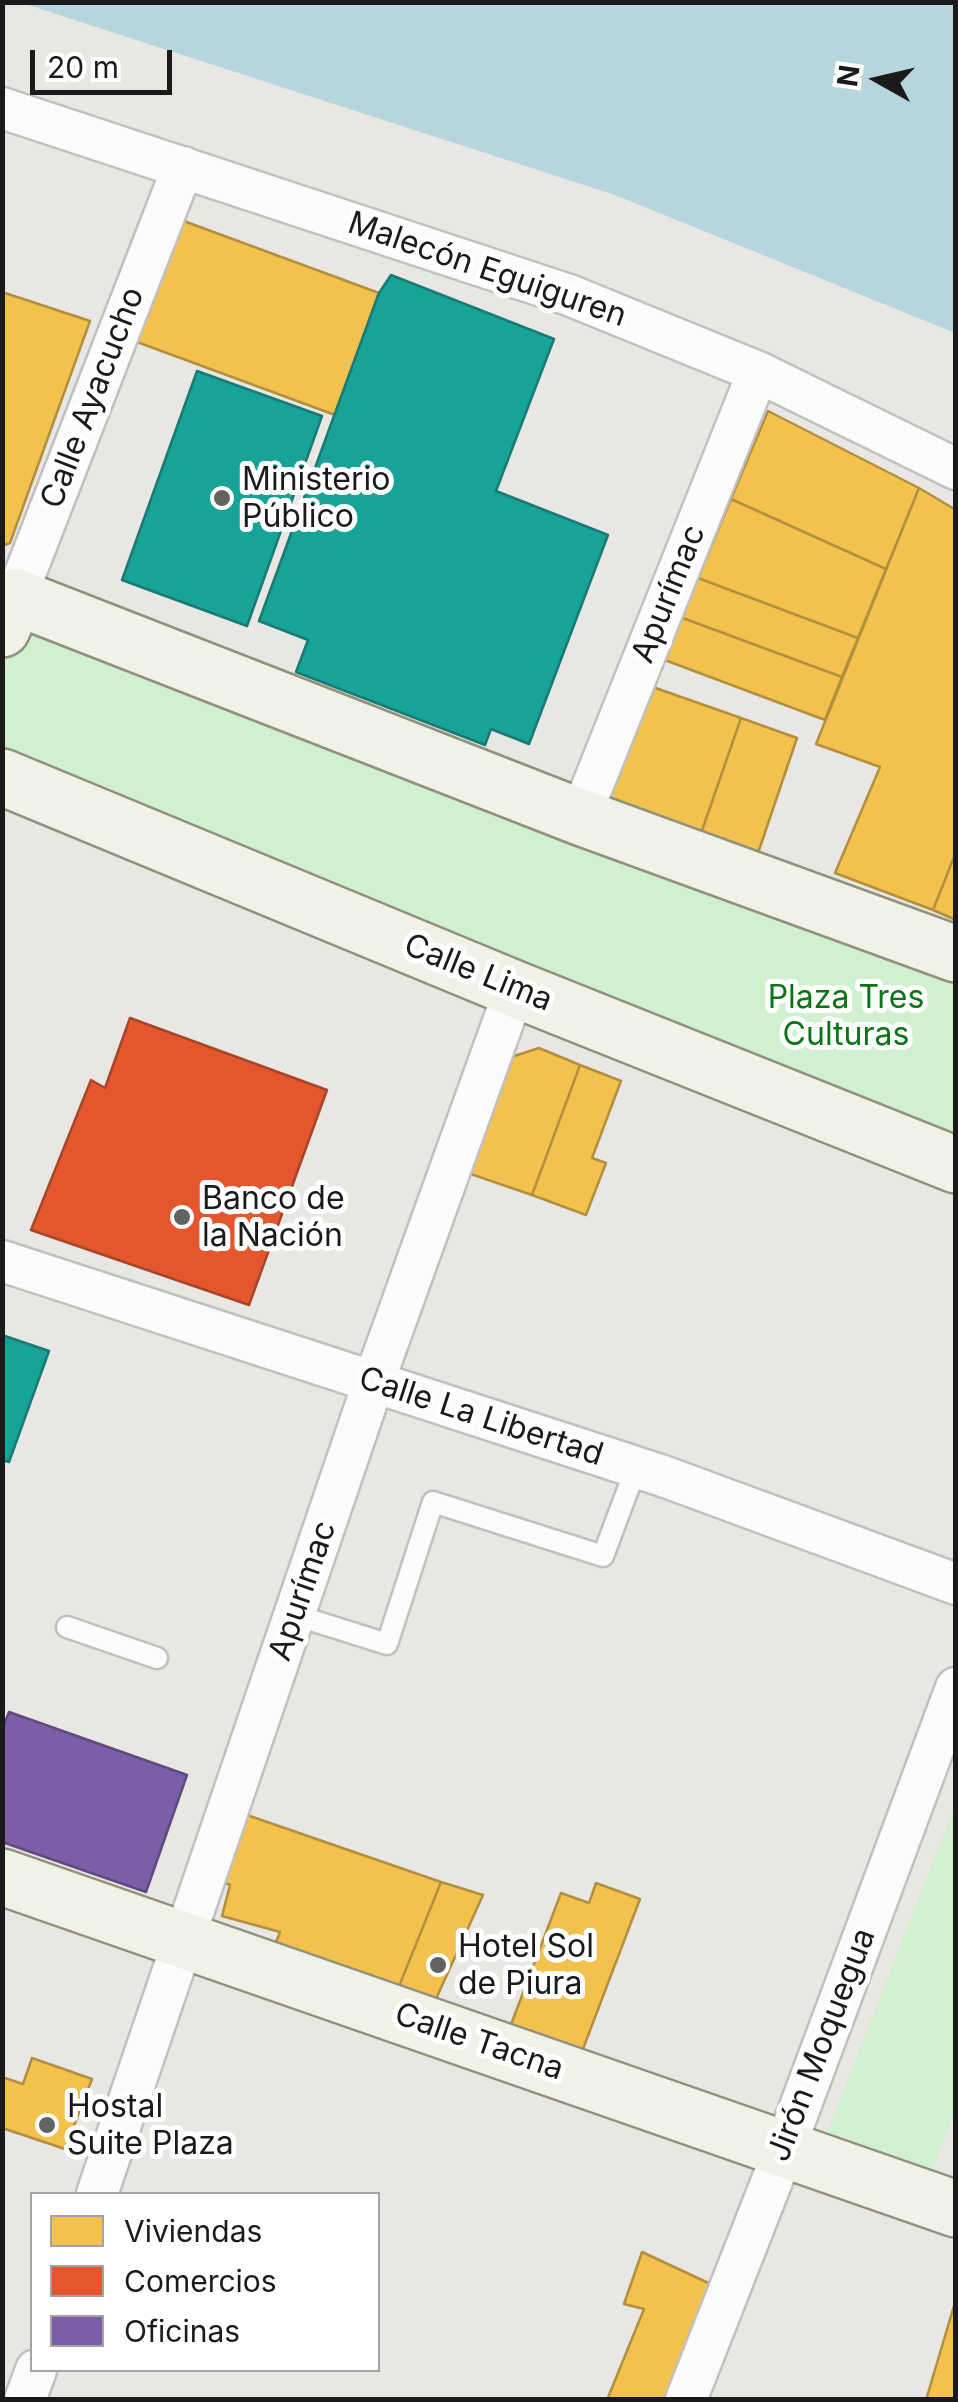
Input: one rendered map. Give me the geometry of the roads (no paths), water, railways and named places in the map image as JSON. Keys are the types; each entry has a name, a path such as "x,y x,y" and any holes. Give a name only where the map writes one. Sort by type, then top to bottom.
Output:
{"street":[{"name":"Malecón Eguiguren","path":"2,108 569,294 758,372 956,469"},
{"name":"Calle Ayacucho","path":"9,613 183,166"},
{"name":"Apurímac","path":"580,817 758,372"},
{"path":"9,613 956,954"},
{"name":"Calle Lima","path":"2,777 515,989 956,1165"},
{"name":"Apurímac","path":"98,2192 374,1381 515,989"},
{"name":"Calle La Libertad","path":"2,1261 636,1468 956,1584"},
{"name":"Jirón Moquegua","path":"686,2400 956,1688"},
{"name":"Calle Tacna","path":"2,1877 956,2209"},
{"path":"25,2400 35,2372"}],"lane":[{"path":"295,1615 388,1644 433,1502 603,1556 636,1468"},
{"path":"67,1628 156,1658"}],"water":[{"path":"22,3 955,3 955,333 615,195"}],"place":[{"name":"Ministerio Público","path":"222,498"},
{"name":"Banco de la Nación","path":"182,1217"},
{"name":"Hotel Sol de Piura","path":"438,1965"},
{"name":"Hostal Suite Plaza","path":"47,2125"}],"park label":[{"name":"Plaza Tres Culturas","path":"846,1016"}]}
